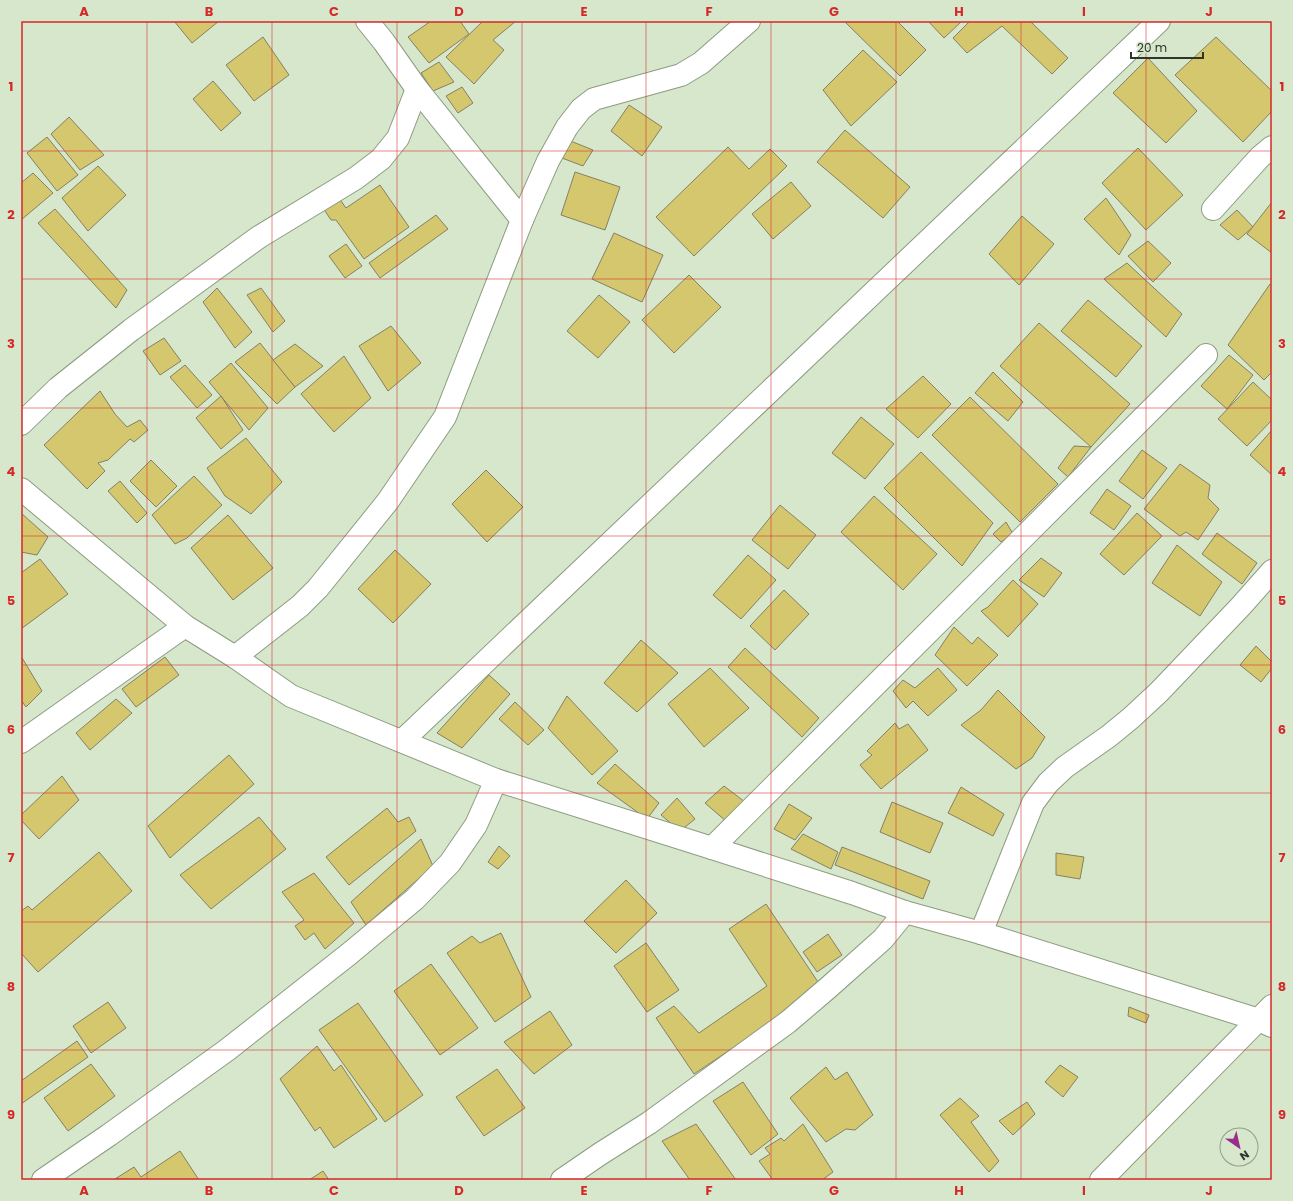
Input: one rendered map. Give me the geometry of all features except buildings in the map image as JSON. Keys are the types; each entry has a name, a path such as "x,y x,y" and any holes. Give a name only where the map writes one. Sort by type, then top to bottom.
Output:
{"street":[{"path":"367,21 384,42 417,89 522,220"},
{"path":"235,658 300,606 318,588 388,501 445,417 522,220 548,161 568,127 581,109 594,99 681,75 701,63 749,21"},
{"path":"402,741 1159,21"},
{"path":"21,424 58,388 131,330 259,237 356,178 381,159 398,138 417,89"},
{"path":"1213,209 1260,157 1272,147"},
{"path":"712,848 1206,355"},
{"path":"21,489 185,626 292,696 496,780 852,893 904,912 1268,1017 1101,1180"},
{"path":"981,933 1033,803 1048,783 1065,767 1109,736 1131,718 1241,606 1272,571"},
{"path":"21,742 185,626"},
{"path":"43,1180 109,1135 227,1050 349,954 415,899 450,863 476,825 496,780"},
{"path":"562,1180 649,1123 788,1022 882,939 904,912"}]}
